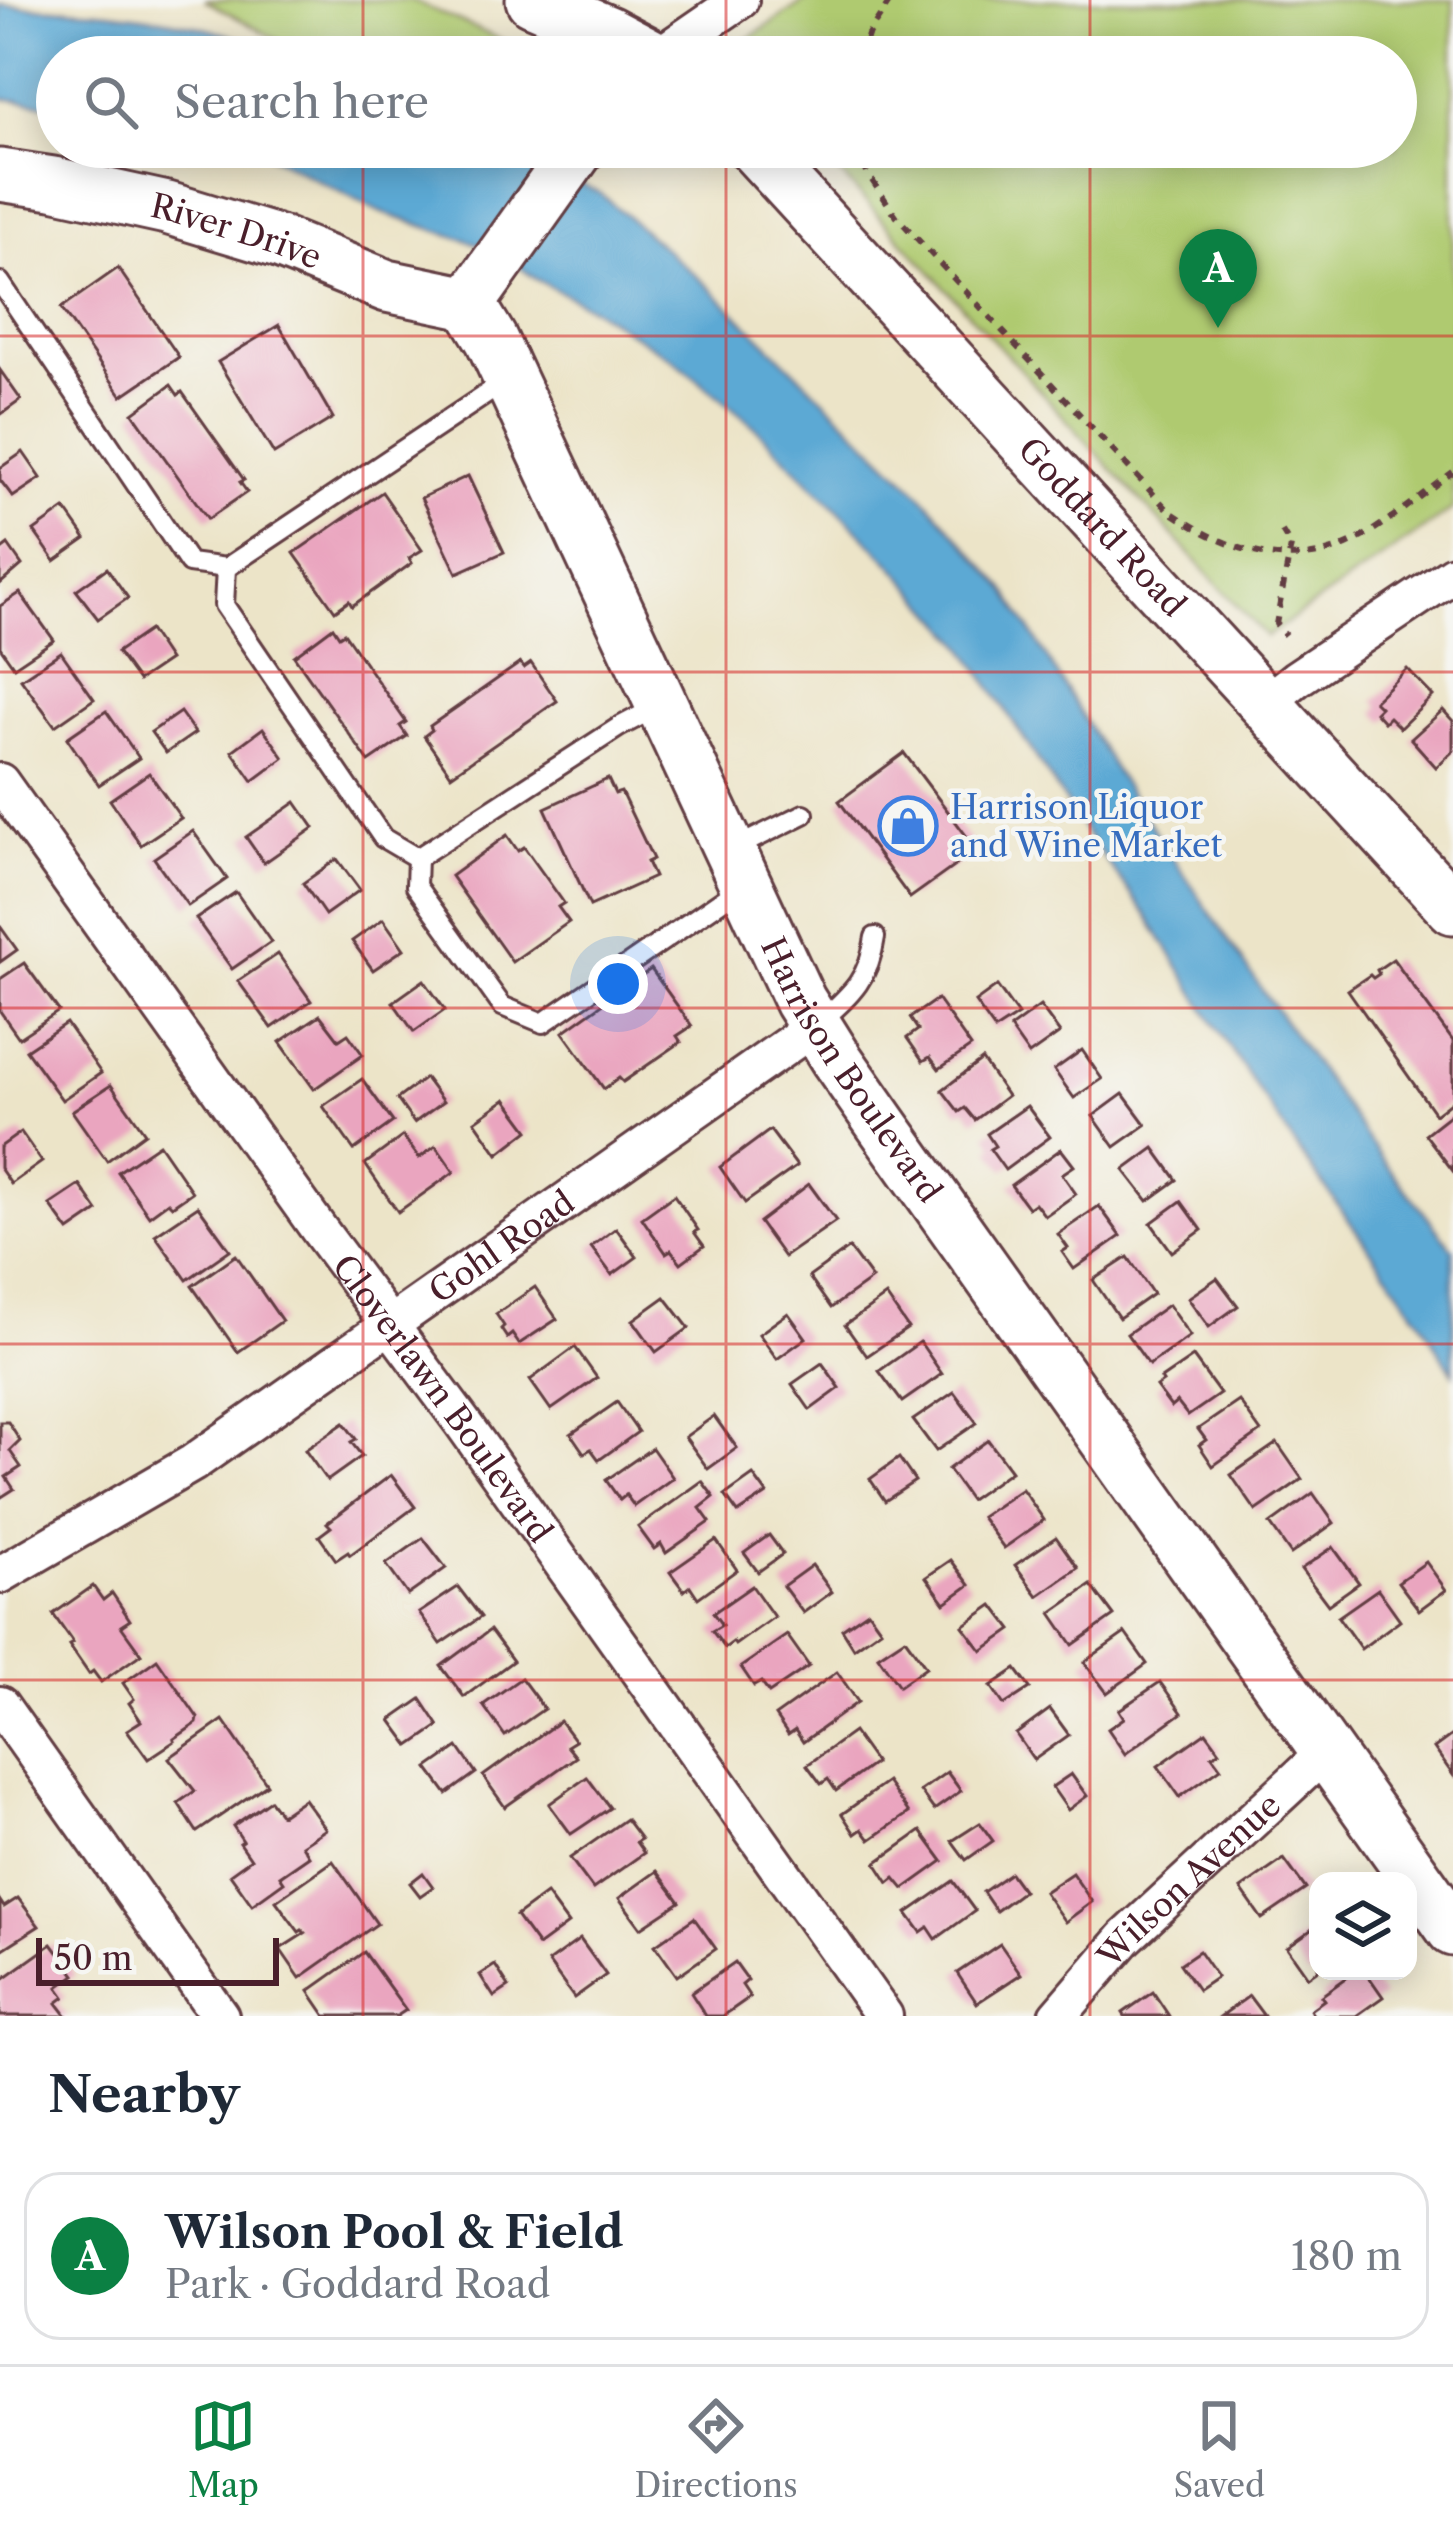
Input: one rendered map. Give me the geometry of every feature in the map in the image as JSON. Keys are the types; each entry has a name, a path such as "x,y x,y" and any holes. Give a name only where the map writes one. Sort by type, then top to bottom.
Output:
{"street":[{"path":"532,0 616,36"},
{"path":"687,36 740,0"},
{"path":"469,302 565,168"},
{"name":"Goddard Road","path":"772,168 1453,908"},
{"name":"River Drive","path":"0,176 167,208 279,242 387,286 469,302"},
{"name":"Harrison Boulevard","path":"469,302 510,379 815,1026 1453,1930"},
{"path":"1266,703 1296,679 1448,585"},
{"name":"Cloverlawn Boulevard","path":"0,782 884,2016"},
{"name":"Gohl Road","path":"0,1575 193,1463 815,1026"},
{"path":"0,1705 220,2016"},
{"name":"Wilson Avenue","path":"1058,2016 1125,1938 1327,1751"}],"lane":[{"path":"0,282 189,563 226,568 510,379"},
{"path":"226,568 224,605 383,838 417,858"},
{"path":"417,858 619,727 662,705"},
{"path":"417,858 416,886 502,1006 543,1023 804,814"},
{"path":"815,1026 848,996 872,965 875,937"}],"path":[{"path":"868,36 891,0"},
{"path":"866,168 897,217 1169,511 1205,536 1247,553 1324,552 1354,541 1453,472"},
{"path":"1282,531 1291,546 1276,624 1286,634"}],"green space":[{"path":"204,0 411,0 492,36 270,36"},
{"path":"806,0 1453,0 1453,509 1266,637 835,168 1417,168 1417,36 753,36"}],"water":[{"path":"0,5 111,12 232,36 36,36 36,103 0,98"},
{"path":"294,168 545,168 600,193 708,286 920,493 1006,590 1120,779 1258,984 1381,1158 1453,1249 1453,1373 1420,1319 1299,1151 1146,914 1087,835 961,642 889,561 749,421 673,359 539,281 494,249 380,212"}],"building":[{"path":"118,268 179,357 122,396 61,308"},
{"path":"279,325 333,418 274,454 218,362"},
{"path":"0,370 21,400 0,415"},
{"path":"171,385 178,395 182,392 244,480 240,482 247,492 208,519 133,413"},
{"path":"23,452 41,478 13,497 0,480 0,468"},
{"path":"468,476 504,552 457,573 421,498"},
{"path":"382,492 422,550 409,558 412,563 352,606 349,601 335,611 294,553"},
{"path":"65,509 86,539 55,561 34,531"},
{"path":"8,545 22,565 0,584 0,551"},
{"path":"107,568 128,598 98,619 76,590"},
{"path":"20,593 54,640 14,667 0,647 0,606"},
{"path":"333,627 339,636 344,633 406,722 400,726 407,736 369,762 294,656"},
{"path":"149,630 169,660 138,681 117,652"},
{"path":"61,652 94,699 55,726 21,679"},
{"path":"520,663 524,668 531,663 557,701 451,775 424,736 432,730 430,726"},
{"path":"1407,669 1433,696 1400,728 1389,717 1384,722 1375,712 1380,707 1374,701"},
{"path":"1443,710 1453,721 1453,751 1436,767 1411,739"},
{"path":"106,711 139,758 99,785 67,738"},
{"path":"180,712 195,733 166,753 151,732"},
{"path":"263,728 284,758 253,781 232,751"},
{"name":"Harrison Liquor and Wine Market","path":"904,753 977,850 910,898 839,801"},
{"path":"149,773 181,818 141,845 110,800"},
{"path":"608,779 615,794 621,792 653,859 647,862 654,877 590,906 545,808"},
{"path":"296,802 314,828 264,863 246,837"},
{"path":"193,831 227,879 188,906 154,858"},
{"path":"507,835 518,851 524,847 564,903 558,907 569,922 512,962 451,876"},
{"path":"337,859 360,890 325,915 303,883"},
{"path":"236,892 271,942 232,969 196,919"},
{"path":"383,919 404,949 373,970 352,941"},
{"path":"0,926 17,950 0,962"},
{"path":"278,954 311,1001 272,1028 238,981"},
{"path":"1393,959 1453,1041 1453,1100 1435,1114 1348,990 1379,974 1377,970"},
{"path":"24,963 59,1011 19,1038 0,1011 0,979"},
{"path":"651,969 692,1026 677,1036 681,1042 623,1082 619,1078 604,1089 563,1032"},
{"path":"424,980 445,1010 414,1032 393,1002"},
{"path":"997,986 1018,1015 995,1030 975,1002"},
{"path":"937,999 971,1047 939,1069 930,1057 923,1061 907,1038 918,1030 910,1018"},
{"path":"1040,1006 1060,1033 1029,1055 1010,1028"},
{"path":"320,1015 339,1040 348,1034 363,1055 314,1089 280,1042"},
{"path":"66,1023 101,1073 62,1100 26,1050"},
{"path":"1082,1050 1102,1079 1074,1098 1054,1070"},
{"path":"982,1060 1007,1096 975,1120 965,1108 959,1112 942,1090"},
{"path":"425,1078 443,1102 414,1123 397,1099"},
{"path":"362,1079 393,1122 354,1150 323,1106"},
{"path":"111,1085 145,1133 107,1161 72,1111"},
{"path":"1123,1094 1146,1125 1115,1147 1093,1116"},
{"path":"506,1099 529,1130 498,1154 475,1121"},
{"path":"1027,1106 1050,1137 1005,1170 990,1149 995,1146 987,1134"},
{"path":"1453,1112 1453,1171 1425,1134"},
{"path":"770,1130 797,1166 745,1203 720,1167"},
{"path":"21,1132 42,1162 11,1184 0,1168 0,1147"},
{"path":"403,1136 419,1158 436,1146 454,1172 398,1212 365,1164"},
{"path":"159,1144 192,1192 149,1216 118,1172"},
{"path":"1154,1148 1177,1180 1148,1201 1124,1170"},
{"path":"1061,1149 1074,1166 1062,1174 1076,1194 1045,1216 1035,1203 1028,1208 1011,1185"},
{"path":"809,1184 836,1221 784,1257 759,1222"},
{"path":"80,1185 98,1211 69,1231 50,1205"},
{"path":"674,1195 704,1246 681,1263 671,1250 666,1253 642,1218"},
{"path":"1181,1201 1202,1230 1172,1252 1151,1223"},
{"path":"198,1206 230,1250 187,1280 155,1235"},
{"path":"1099,1206 1121,1236 1074,1269 1062,1252 1068,1248 1058,1234"},
{"path":"616,1228 637,1257 612,1275 591,1247"},
{"path":"849,1248 872,1279 831,1308 809,1277"},
{"path":"236,1255 282,1321 238,1352 192,1286"},
{"path":"1128,1257 1153,1294 1119,1318 1093,1280"},
{"path":"1217,1278 1238,1306 1209,1327 1188,1298"},
{"path":"535,1287 557,1319 519,1344 512,1334 507,1338 496,1314"},
{"path":"886,1296 908,1328 867,1356 845,1325"},
{"path":"665,1297 689,1328 656,1352 633,1320"},
{"path":"1168,1305 1190,1336 1149,1365 1127,1334"},
{"path":"788,1313 806,1338 777,1359 759,1334"},
{"path":"920,1342 942,1374 902,1402 879,1371"},
{"path":"575,1347 597,1378 551,1410 530,1380"},
{"path":"1193,1357 1220,1394 1188,1416 1177,1402 1171,1407 1156,1387"},
{"path":"822,1363 840,1388 810,1410 792,1384"},
{"path":"954,1392 977,1423 936,1451 913,1420"},
{"path":"1239,1401 1261,1432 1213,1466 1199,1445 1206,1440 1198,1429"},
{"path":"617,1402 638,1432 599,1460 591,1449 584,1453 571,1434"},
{"path":"714,1416 737,1448 708,1469 685,1437"},
{"path":"0,1422 8,1422 20,1441 10,1451 21,1467 6,1477 14,1489 0,1498"},
{"path":"344,1423 362,1456 327,1481 305,1450"},
{"path":"988,1440 1011,1471 970,1500 948,1469"},
{"path":"1277,1443 1302,1479 1256,1511 1231,1475"},
{"path":"652,1448 673,1478 634,1506 626,1495 620,1500 606,1480"},
{"path":"899,1458 915,1481 885,1501 870,1479"},
{"path":"391,1475 415,1507 350,1555 336,1560 319,1536 331,1527 327,1523"},
{"path":"753,1475 767,1494 738,1513 725,1495"},
{"path":"702,1481 714,1497 700,1508 710,1522 666,1553 661,1544 654,1549 638,1527"},
{"path":"1022,1489 1044,1520 1004,1548 981,1517"},
{"path":"1313,1493 1334,1523 1291,1554 1270,1524"},
{"path":"769,1535 783,1554 758,1572 744,1553"},
{"path":"1056,1537 1078,1568 1038,1596 1015,1565"},
{"path":"423,1538 446,1568 408,1595 386,1564"},
{"path":"716,1540 737,1570 698,1598 690,1586 684,1591 670,1572"},
{"path":"1333,1547 1359,1583 1328,1605 1301,1569"},
{"path":"951,1560 970,1585 945,1603 926,1577"},
{"path":"1426,1562 1446,1590 1419,1610 1398,1582"},
{"path":"812,1565 832,1592 803,1613 783,1586"},
{"path":"1091,1585 1114,1616 1073,1645 1051,1613"},
{"path":"93,1586 103,1600 112,1593 130,1620 121,1626 141,1654 101,1682 93,1671 89,1674 53,1614"},
{"path":"752,1586 774,1617 725,1648 712,1631 722,1625 713,1613"},
{"path":"458,1587 481,1617 441,1644 419,1613"},
{"path":"1378,1589 1400,1620 1361,1649 1338,1617"},
{"path":"993,1605 1012,1630 982,1651 963,1626"},
{"path":"868,1611 881,1629 854,1648 842,1629"},
{"path":"490,1630 513,1661 464,1697 441,1666"},
{"path":"1125,1633 1147,1664 1107,1693 1084,1662"},
{"path":"787,1635 809,1666 769,1693 761,1682 754,1686 741,1667"},
{"path":"905,1638 926,1667 899,1686 878,1656"},
{"path":"157,1659 198,1718 148,1759 127,1730 141,1721 123,1683"},
{"path":"1016,1669 1030,1688 1004,1705 991,1686"},
{"path":"837,1672 858,1702 803,1742 795,1730 788,1735 775,1716"},
{"path":"521,1678 544,1709 505,1736 483,1705"},
{"path":"1160,1682 1182,1713 1125,1754 1108,1729 1124,1718 1119,1710"},
{"path":"421,1699 439,1726 410,1746 391,1720"},
{"path":"1050,1709 1069,1735 1034,1760 1016,1734"},
{"path":"223,1720 267,1784 197,1832 178,1803 195,1791 169,1758"},
{"path":"560,1721 575,1741 567,1746 576,1757 505,1807 483,1776"},
{"path":"853,1732 875,1763 836,1791 828,1779 821,1784 807,1765"},
{"path":"1206,1732 1220,1751 1212,1756 1221,1768 1180,1797 1158,1766"},
{"path":"1453,1734 1453,1775 1434,1748"},
{"path":"458,1747 476,1773 447,1794 428,1768"},
{"path":"947,1772 961,1791 934,1810 920,1791"},
{"path":"1071,1774 1087,1796 1068,1810 1052,1787"},
{"path":"587,1777 610,1808 571,1834 549,1804"},
{"path":"887,1782 909,1813 870,1840 862,1829 855,1834 842,1814"},
{"path":"304,1799 326,1829 302,1845 309,1856 280,1876 284,1882 252,1905 230,1874 251,1859 233,1826 270,1800 281,1815"},
{"path":"626,1819 641,1839 636,1842 644,1853 593,1889 570,1858"},
{"path":"980,1823 993,1841 966,1860 952,1841"},
{"path":"921,1831 943,1861 904,1889 895,1878 889,1883 876,1863"},
{"path":"1284,1859 1306,1889 1262,1919 1241,1889"},
{"path":"333,1861 377,1924 300,1978 280,1949 305,1933 299,1932 276,1901"},
{"path":"657,1871 680,1902 641,1928 619,1898"},
{"path":"423,1873 433,1887 420,1896 410,1883"},
{"path":"1010,1873 1023,1891 996,1911 983,1892"},
{"path":"1072,1873 1092,1902 1065,1922 1044,1892"},
{"path":"953,1881 975,1911 936,1939 928,1927 921,1932 907,1913"},
{"path":"546,1894 568,1924 538,1946 516,1916"},
{"path":"18,1898 39,1926 0,1951 0,1901 4,1907"},
{"path":"694,1918 716,1949 677,1976 655,1945"},
{"path":"1309,1931 1309,1976 1308,1977 1287,1947"},
{"path":"580,1939 606,1975 574,1998 548,1962"},
{"path":"52,1944 75,1975 58,1987 65,1997 57,2003 67,2016 0,2016 0,1981"},
{"path":"1000,1944 1021,1974 977,2003 957,1973"},
{"path":"1199,1951 1217,1977 1198,1990 1180,1964"},
{"path":"364,1952 406,2010 397,2016 326,2016 309,1991"},
{"path":"735,1962 748,1980 742,1985 750,1997 723,2016 706,2016 691,1993"},
{"path":"495,1965 509,1987 494,1997 480,1975"},
{"path":"1343,1980 1371,1980 1383,1997 1356,2016 1314,2016 1310,2010 1324,2000 1321,1996"},
{"path":"1153,1992 1169,2016 1125,2016 1123,2013"},
{"path":"1249,1996 1264,2016 1221,2016"}],"place":[{"name":"Wilson Pool & Field","path":"1218,328"},
{"name":"Harrison Liquor and Wine Market","path":"908,826"}]}
